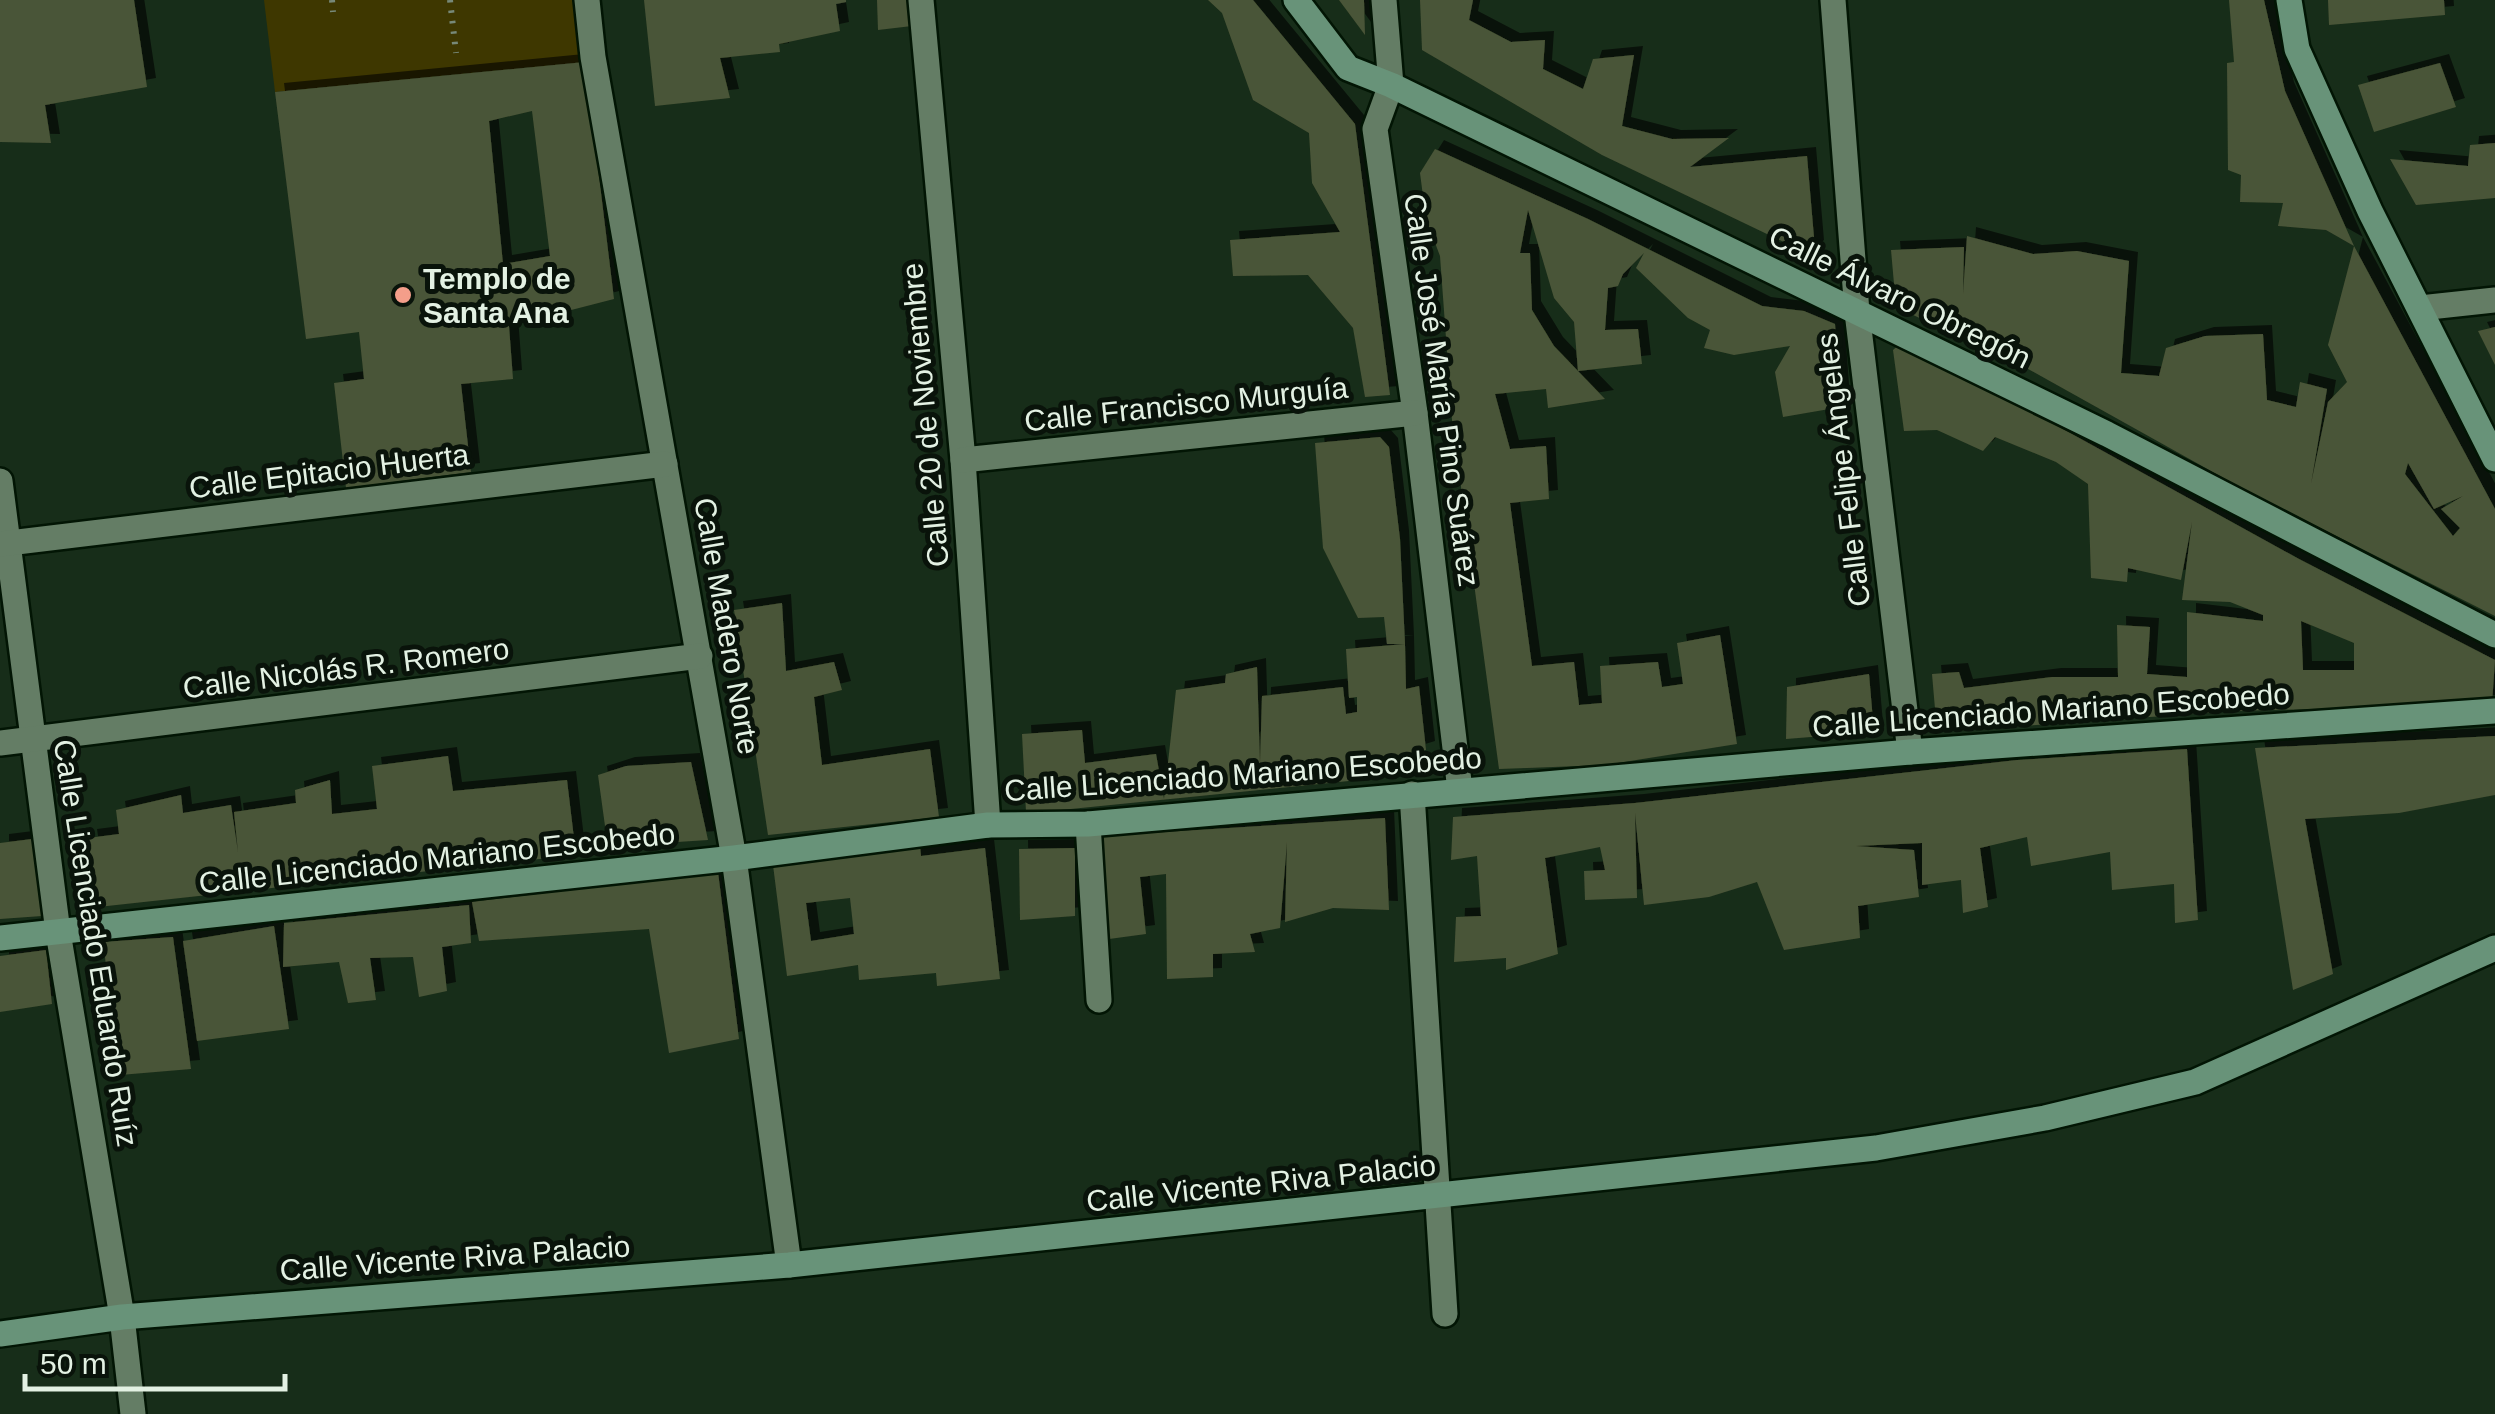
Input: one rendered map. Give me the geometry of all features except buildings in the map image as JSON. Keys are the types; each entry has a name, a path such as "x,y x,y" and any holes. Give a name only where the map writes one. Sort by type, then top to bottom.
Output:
{"main road":[{"name":"Calle Álvaro Obregón","path":"1296,0 1348,68 1391,85 2107,434 2495,635"},
{"path":"2289,0 2298,48 2370,211 2495,459"},
{"name":"Calle Licenciado Mariano Escobedo","path":"0,938 734,858 988,825 1088,824 1910,752 2495,711"},
{"name":"Calle Vicente Riva Palacio","path":"0,1334 122,1317 789,1265 1876,1148 2045,1118 2195,1082 2495,948"}],"street":[{"name":"Calle Madero Norte","path":"588,0 593,57 734,858 789,1265"},
{"name":"Calle 20 de Noviembre","path":"922,0 962,460 988,825"},
{"name":"Calle José María Pino Suárez","path":"1384,0 1391,85 1375,129 1415,413 1460,790"},
{"name":"Calle Felipe Ángeles","path":"1833,0 1856,312 1910,752"},
{"path":"2420,308 2495,300"},
{"name":"Calle Francisco Murguía","path":"962,460 1415,413"},
{"name":"Calle Epitacio Huerta","path":"4,543 665,464"},
{"name":"Calle Licenciado Eduardo Ruíz","path":"0,481 4,543 58,932 122,1317 134,1414"},
{"name":"Calle Nicolás R. Romero","path":"0,743 700,656"},
{"path":"1412,794 1445,1314"},
{"path":"1088,824 1099,1000"}],"path":[{"path":"332,0 333,12"},
{"path":"450,0 456,53"}],"shaded area":[{"path":"264,0 587,0 585,62 275,92"}],"place":[{"name":"Templo de Santa Ana","path":"403,295"}]}
